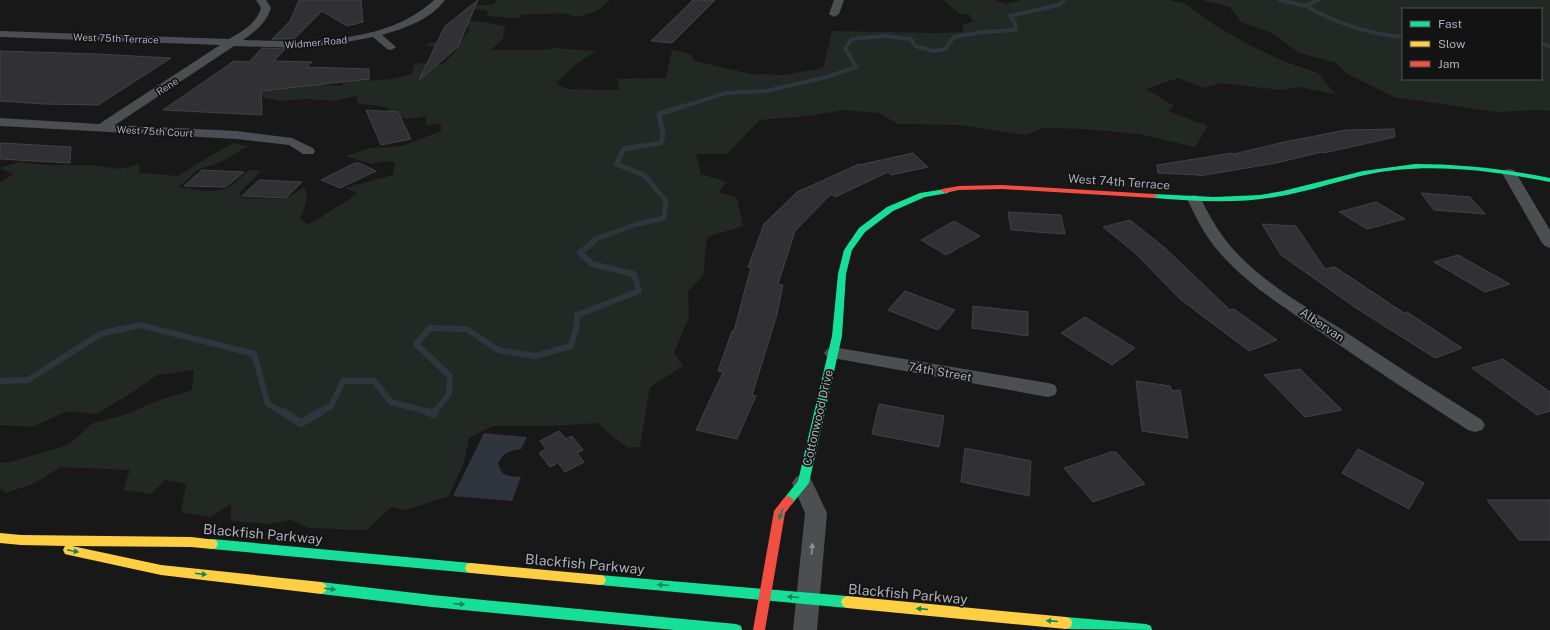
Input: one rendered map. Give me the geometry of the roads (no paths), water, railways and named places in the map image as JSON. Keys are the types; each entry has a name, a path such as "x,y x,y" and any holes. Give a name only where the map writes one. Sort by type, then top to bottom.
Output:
{"street":[{"name":"Rene","path":"101,128 252,29 264,17 266,8 261,0"},
{"name":"Widmer Road","path":"232,43 301,45 344,40 375,34 423,14 440,0"},
{"path":"834,14 840,0"},
{"name":"West 75th Terrace","path":"0,34 232,43"},
{"path":"375,34 391,47"},
{"name":"West 75th Court","path":"0,122 271,138 292,142 308,151"},
{"name":"West 74th Terrace","path":"833,353 837,336 842,274 848,250 862,230 890,209 923,196 959,188 995,187 1221,200 1276,195 1362,173 1396,168 1429,166 1469,168 1550,180"},
{"path":"1509,173 1550,243"},
{"name":"Albervan","path":"1194,199 1200,215 1215,237 1236,262 1260,283 1385,368 1475,425"},
{"name":"74th Street","path":"833,353 1048,390"},
{"name":"Cottonwood Drive","path":"759,630 780,511 803,483 833,353"},
{"name":"Cottonwood Drive","path":"803,483 816,513 805,630"},
{"name":"Blackfish Parkway","path":"0,538 21,540 191,542 1146,630"},
{"name":"Blackfish Parkway","path":"21,540 161,570 432,601 736,630"}],"waterway":[{"path":"681,107 726,93 766,91 827,77 856,67 845,48 852,39 884,36 911,39 915,46 933,51 945,49 954,37 983,32 1016,30 1015,23 1010,16 1059,5 1064,0"},
{"path":"1279,0 1306,6"},
{"path":"1306,6 1318,0"},
{"path":"1306,6 1329,18 1353,27 1390,36 1402,37"},
{"path":"1542,43 1550,47"},
{"path":"592,242 596,239 637,224 664,218 666,201 644,175 616,164 624,149 661,143 663,135 659,114 684,106"},
{"path":"434,413 449,394 450,376 416,344 430,328 467,329 498,350 535,356 571,346 576,329 577,315 639,291 634,274 592,264 580,253 594,241"},
{"path":"0,381 28,380 100,334 140,325 254,354 268,404 284,413"},
{"path":"318,413 331,406 343,381 374,381 391,402 432,413"},
{"path":"283,412 301,423 320,412"},
{"path":"428,412 434,414 435,412"}]}
